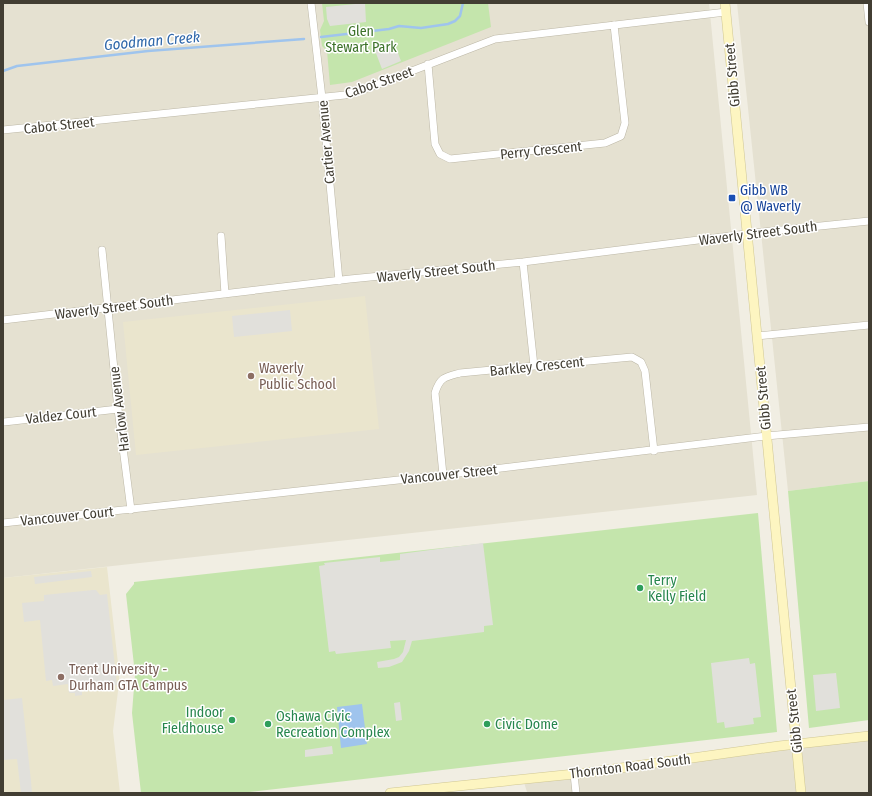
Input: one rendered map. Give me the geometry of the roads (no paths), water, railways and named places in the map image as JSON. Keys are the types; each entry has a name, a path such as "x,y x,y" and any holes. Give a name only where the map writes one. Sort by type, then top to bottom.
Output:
{"main road":[{"name":"Gibb Street","path":"726,7 801,793"},
{"name":"Thornton Road South","path":"390,793 574,774 869,736"}],"street":[{"name":"Cartier Avenue","path":"311,3 322,98 339,281"},
{"path":"867,3 869,22"},
{"name":"Cabot Street","path":"3,130 345,95 365,89 495,39 614,25 726,7"},
{"name":"Perry Crescent","path":"428,64 435,144 440,154 450,159 605,143 621,136 625,123 614,25"},
{"name":"Waverly Street South","path":"3,320 339,281 523,262 869,220"},
{"path":"221,236 225,294"},
{"name":"Harlow Avenue","path":"102,250 118,409 131,510"},
{"path":"523,262 534,366"},
{"path":"757,336 869,325"},
{"name":"Barkley Crescent","path":"443,475 435,393 438,383 446,377 460,373 632,356 641,362 645,371 654,451"},
{"name":"Valdez Court","path":"3,422 118,409"},
{"name":"Vancouver Street","path":"131,510 654,451 766,436 869,427"},
{"name":"Vancouver Court","path":"3,523 131,510"},
{"path":"574,774 576,793"}],"water":[{"path":"362,704 367,744 341,748 337,707"}],"waterway":[{"name":"Goodman Creek","path":"321,37 389,29 399,26 421,28 448,24 455,21 460,16 463,3"},
{"name":"Goodman Creek","path":"3,71 17,66 148,51 304,39"}],"place":[{"name":"Gibb WB @ Waverly","path":"732,198"},
{"name":"Waverly Public School","path":"251,376"},
{"name":"Terry Kelly Field","path":"640,588"},
{"name":"Trent University - Durham GTA Campus","path":"61,677"},
{"name":"Indoor Fieldhouse","path":"232,720"},
{"name":"Oshawa Civic Recreation Complex","path":"268,724"},
{"name":"Civic Dome","path":"487,724"}],"park label":[{"name":"Glen Stewart Park","path":"361,40"}]}
